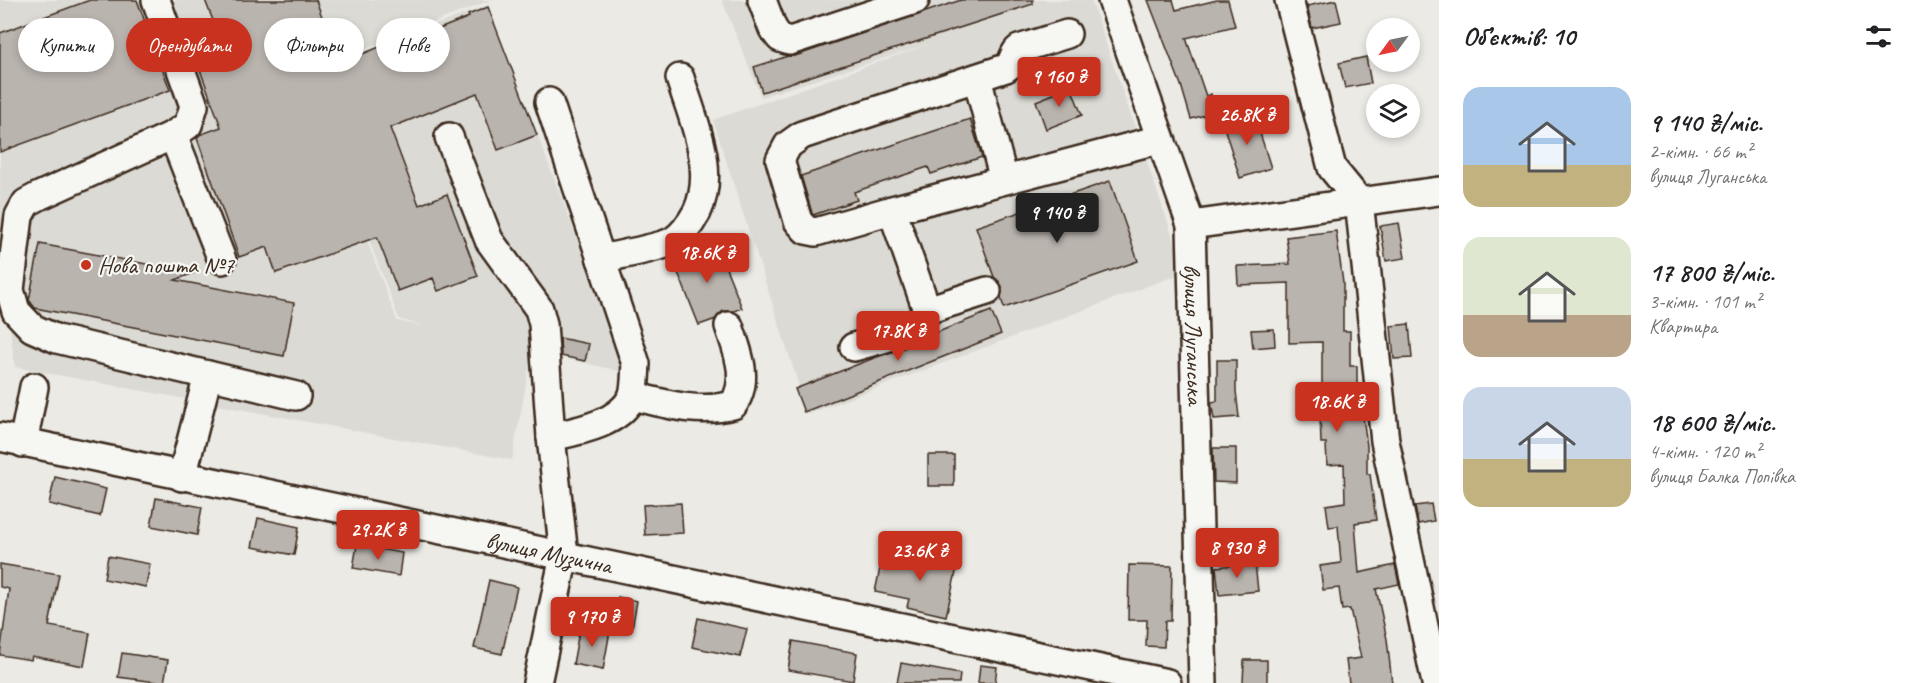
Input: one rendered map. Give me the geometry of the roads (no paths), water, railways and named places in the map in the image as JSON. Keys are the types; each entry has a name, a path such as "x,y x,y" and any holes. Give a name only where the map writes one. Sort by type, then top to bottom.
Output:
{"street":[{"path":"156,0 194,106 188,125 173,135 26,203 19,216 10,290 16,311 32,328 57,339 296,396"},
{"path":"762,0 773,29 780,38 790,41 901,2"},
{"name":"вулиця Луганська","path":"1112,0 1191,225 1203,683"},
{"path":"1289,0 1332,168 1359,201 1385,441 1436,683"},
{"path":"1068,34 1019,49 1009,67 802,135 788,145 780,160 798,221 806,230 816,232 1160,138"},
{"path":"601,259 672,242 692,222 702,201 706,182 700,143 680,78"},
{"path":"977,78 1004,180"},
{"path":"549,102 636,364 633,396 615,416 588,429 551,437"},
{"path":"173,135 222,260"},
{"path":"449,137 489,240 538,309 543,324 551,437 564,556 537,683"},
{"path":"1191,225 1439,191"},
{"path":"854,347 911,328 922,320 927,310 892,210"},
{"path":"927,310 987,291"},
{"path":"633,396 687,409 723,408 733,405 739,395 743,380 741,361 729,326"},
{"path":"182,477 208,375"},
{"path":"11,440 34,387"},
{"name":"вулиця Музична","path":"11,440 1167,683"}],"place":[{"name":"Нова пошта №7","path":"86,265"}]}
